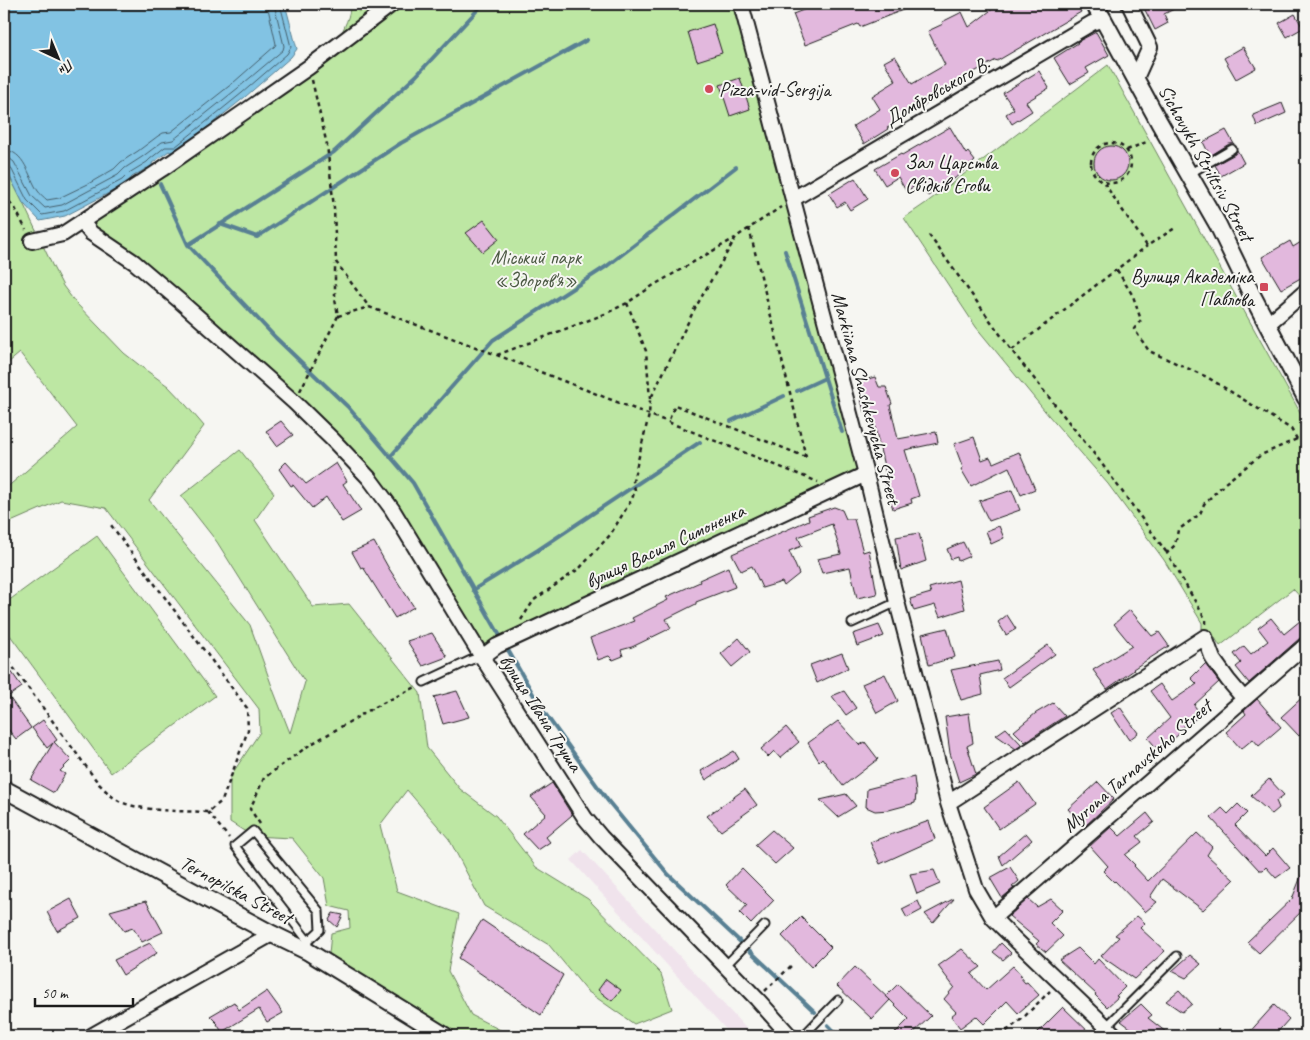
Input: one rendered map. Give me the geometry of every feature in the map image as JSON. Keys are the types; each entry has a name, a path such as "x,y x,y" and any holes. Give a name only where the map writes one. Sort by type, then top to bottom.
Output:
{"street":[{"path":"32,241 64,234 310,67 392,4"},
{"name":"Markiiana Shashkevycha Street","path":"741,4 866,474 948,803 976,889 993,918 1111,1032"},
{"name":"Sichovykh Striltsiv Street","path":"1094,4 1218,225 1306,398"},
{"path":"1130,4 1150,47 1136,78"},
{"name":"Домбровського В.","path":"792,199 1092,23 1103,19"},
{"name":"вулиця Івана Труша","path":"82,222 91,232 134,262 284,392 369,478 392,509 482,657 585,818 790,1036"},
{"path":"1268,324 1306,291"},
{"name":"вулиця Василя Симоненка","path":"482,657 497,646 866,474"},
{"path":"948,803 1206,634 1213,659 1244,699"},
{"name":"Myrona Tarnavskoho Street","path":"993,918 1306,645"},
{"name":"Ternopilska Street","path":"4,788 272,934 307,946 445,1036"},
{"path":"91,1036 272,934"}],"lane":[{"path":"1188,174 1232,149"},
{"path":"852,623 897,602"},
{"path":"424,682 471,660 482,657"},
{"path":"253,831 319,911 320,930 307,946 235,846 253,831"},
{"path":"725,966 766,925"},
{"path":"1111,1032 1177,956"},
{"path":"803,1036 838,1000"}],"path":[{"path":"294,402 309,376 338,316 335,299 334,208 329,162 310,67"},
{"path":"1127,150 1150,141"},
{"path":"1103,182 1116,183 1127,176 1131,163 1130,156 1122,146 1109,143 1097,148 1091,160 1091,167 1093,173 1103,182 1147,246"},
{"path":"4,196 15,208 32,241"},
{"path":"497,356 606,314 627,303 736,237 792,199"},
{"path":"668,422 675,405 806,457 750,228"},
{"path":"1012,350 1147,246 1175,228"},
{"path":"929,235 1012,350 1099,460 1167,553 1206,620 1206,634"},
{"path":"650,400 694,310 736,237"},
{"path":"336,262 369,307 489,352 835,488"},
{"path":"1117,270 1134,296 1141,320 1134,329 1149,351 1207,377 1291,430 1297,439"},
{"path":"510,640 523,614 534,600 580,568 610,536 632,499 635,490 633,481 649,415 650,400 646,351 627,303"},
{"path":"338,316 369,307"},
{"path":"1167,553 1175,545 1178,530 1200,514 1204,504 1225,483 1261,455 1306,436"},
{"path":"4,655 99,784 115,799 136,807 208,812 222,801 248,730 247,708 111,525"},
{"path":"261,825 250,809 264,778 308,746 373,708 424,682"},
{"path":"208,812 235,846"},
{"path":"774,983 793,964"},
{"path":"1000,1036 1022,1019 1058,982"}],"shaded area":[{"path":"582,850 753,1036 732,1036 571,860"}],"green space":[{"name":"Міський парк «Здоров'я»","path":"350,4 741,4 866,474 482,657 369,478 82,222 339,38 348,17"},
{"path":"1108,65 1306,423 1306,603 1293,589 1220,646 1210,630 1202,632 1202,623 1164,560 1108,484 976,327 904,218"},
{"path":"4,165 53,267 63,286 75,302 124,353 168,386 204,426 149,500 250,625 290,733 305,682 217,542 181,496 240,450 274,493 255,520 313,607 349,604 420,693 427,748 460,789 496,816 536,867 588,899 661,974 672,1009 634,1024 587,991 549,945 484,906 449,839 407,790 380,825 397,891 459,914 448,971 471,1015 512,1036 457,1036 329,954 331,933 350,928 349,911 329,906 324,878 292,838 252,836 230,822 230,777 260,732 259,709 106,508 61,500 4,525 4,490 77,427 20,353 8,363 9,376 4,382"},
{"path":"97,536 215,696 111,773 4,627 4,604"}],"water":[{"path":"4,4 285,4 297,49 291,57 245,97 174,154 169,151 152,163 153,168 150,171 147,168 132,177 126,184 65,216 40,221 23,203 4,165"}],"building":[{"path":"819,4 918,4 860,27 858,24 805,45 793,14"},
{"path":"999,4 1076,4 1081,12 997,61 956,82 958,85 864,144 853,126 880,109 872,96 896,81 884,62 895,56 912,84 945,65 928,31 962,12 969,27"},
{"path":"1142,4 1184,4 1164,14 1168,23 1155,30"},
{"path":"1295,14 1303,28 1287,37 1279,23"},
{"path":"713,24 722,53 697,61 688,32"},
{"path":"1096,32 1109,55 1086,68 1089,73 1070,84 1054,58"},
{"path":"1243,47 1256,68 1236,79 1224,58"},
{"path":"1039,71 1049,88 1026,102 1032,111 1012,124 1006,114 1014,109 1003,93"},
{"path":"740,78 750,109 730,116 720,85"},
{"path":"1282,103 1286,113 1257,126 1253,115"},
{"path":"950,127 966,154 968,152 975,161 954,179 928,196 919,184 906,191 898,177 885,185 875,169"},
{"path":"1226,130 1234,144 1229,144 1210,156 1203,142"},
{"path":"1111,146 1123,151 1128,163 1123,175 1111,180 1099,175 1094,163 1099,151"},
{"path":"1237,150 1244,163 1221,176 1215,165 1235,154"},
{"path":"855,178 868,199 850,210 845,202 837,207 829,194"},
{"path":"484,220 499,239 483,252 466,233"},
{"path":"1306,239 1306,275 1281,289 1262,257 1290,241 1293,247"},
{"path":"875,377 879,387 886,387 892,404 890,405 898,439 936,432 938,443 905,450 919,496 911,499 912,503 893,509 883,476 886,475 871,410 864,412 857,382"},
{"path":"281,421 293,435 277,446 266,431"},
{"path":"974,437 982,460 990,457 993,463 1019,452 1035,489 1021,495 1009,467 971,486 961,469 963,468 954,444"},
{"path":"286,462 306,484 336,463 347,481 343,484 361,511 342,522 326,497 312,508 293,485 291,486 279,469"},
{"path":"1012,490 1020,510 989,521 979,501"},
{"path":"834,507 842,510 846,519 854,519 863,552 869,550 877,594 857,598 850,567 822,573 817,559 841,554 832,524 798,537 802,546 789,551 799,574 784,586 782,582 762,588 752,566 741,571 732,554 809,520 808,516"},
{"path":"999,526 1004,538 991,544 986,531"},
{"path":"919,533 926,561 901,570 896,537"},
{"path":"374,542 414,607 395,618 352,552"},
{"path":"963,542 970,556 958,561 957,557 951,559 947,549"},
{"path":"728,567 735,587 696,602 696,604 666,619 671,628 632,647 621,650 623,656 613,660 609,656 598,660 590,638 634,621 632,618 668,600 666,597"},
{"path":"958,580 965,609 940,617 935,605 914,611 910,599 931,593 929,588"},
{"path":"1130,610 1152,636 1159,632 1169,646 1133,669 1107,689 1093,670 1132,646 1114,624"},
{"path":"1007,615 1016,629 1006,635 998,622"},
{"path":"1306,616 1306,636 1300,638 1249,683 1236,667 1241,663 1234,654 1244,646 1251,654 1268,641 1258,628 1271,618 1284,634"},
{"path":"879,625 884,636 857,646 853,634"},
{"path":"947,628 955,657 929,665 922,634"},
{"path":"432,633 447,657 423,666 407,641"},
{"path":"739,638 750,652 732,667 721,654"},
{"path":"1048,645 1055,654 1009,687 1002,678"},
{"path":"842,653 848,668 817,683 810,665"},
{"path":"4,661 22,687 9,696 4,690"},
{"path":"998,661 1000,670 980,675 983,694 961,700 951,670"},
{"path":"1205,664 1219,682 1194,705 1201,715 1180,729 1182,731 1160,752 1148,738 1170,718 1150,691 1160,684 1172,701 1197,684 1191,678"},
{"path":"885,674 898,701 877,713 862,684"},
{"path":"4,690 31,728 16,739 7,728 4,730"},
{"path":"457,691 469,717 443,724 434,697"},
{"path":"844,691 856,708 846,715 832,696"},
{"path":"1306,694 1306,729 1299,736 1281,717"},
{"path":"1257,699 1281,727 1259,746 1253,739 1241,749 1226,732 1246,714 1244,711"},
{"path":"1053,703 1065,716 1025,742 1014,731 1036,713"},
{"path":"1120,707 1138,733 1129,740 1111,713"},
{"path":"969,713 973,743 967,746 976,774 959,782 950,753 945,717"},
{"path":"43,720 57,740 54,742 71,760 60,771 65,774 54,793 31,780 53,743 47,748 32,728"},
{"path":"838,721 860,745 865,742 878,759 843,786 822,758 819,761 808,743"},
{"path":"786,727 799,742 780,758 774,751 768,757 761,749"},
{"path":"1006,728 1022,745 1016,749 996,735"},
{"path":"734,751 739,759 706,780 701,771"},
{"path":"914,777 915,803 889,810 875,811 866,807 867,789"},
{"path":"1269,779 1284,795 1276,801 1279,808 1272,814 1251,796"},
{"path":"1019,782 1035,804 999,829 984,807"},
{"path":"1098,782 1114,799 1084,827 1068,809"},
{"path":"552,783 572,815 546,837 550,842 538,850 523,834 546,814 531,797"},
{"path":"745,789 757,805 721,831 707,816"},
{"path":"846,794 856,806 838,817 820,800"},
{"path":"1238,804 1247,813 1235,825 1265,856 1273,848 1290,868 1276,878 1266,867 1263,870 1259,870 1211,818 1222,808 1228,814"},
{"path":"1147,813 1154,822 1137,836 1142,842 1125,855 1148,881 1197,833 1212,847 1207,855 1234,880 1203,910 1162,879 1150,897 1157,902 1145,912 1103,871 1108,866 1090,846 1111,827 1120,836"},
{"path":"929,821 935,839 880,864 870,842"},
{"path":"772,830 793,848 775,864 755,845"},
{"path":"1026,833 1032,840 1003,865 999,856"},
{"path":"1306,864 1306,907 1259,953 1247,942 1292,899"},
{"path":"1010,867 1019,881 1002,898 990,878"},
{"path":"742,868 774,900 751,924 740,913 747,905 726,885"},
{"path":"934,870 940,884 917,894 910,874"},
{"path":"71,899 81,918 57,931 47,912"},
{"path":"953,899 933,923 925,914"},
{"path":"1028,899 1037,907 1051,899 1063,910 1050,923 1063,936 1046,952 1036,944 1039,941 1009,916"},
{"path":"146,901 163,932 142,942 133,928 124,931 110,911"},
{"path":"918,901 922,910 907,918 902,909"},
{"path":"333,913 343,915 337,927 329,920"},
{"path":"1137,916 1145,923 1140,928 1165,951 1134,979 1101,956 1119,937 1115,935"},
{"path":"801,917 831,947 811,967 782,936"},
{"path":"482,920 563,975 541,1015 458,958"},
{"path":"150,943 157,953 123,975 114,960"},
{"path":"1001,943 1011,953 1003,960 993,952"},
{"path":"1078,948 1094,964 1098,959 1125,987 1107,1007 1096,994 1059,960"},
{"path":"962,949 981,967 971,974 986,990 1013,966 1022,976 1020,977 1025,983 1027,982 1039,995 1018,1013 1007,1001 984,1024 976,1016 960,1028 951,1016 956,1012 944,999 954,987 938,966"},
{"path":"1190,955 1201,964 1186,978 1172,971"},
{"path":"855,967 890,1000 872,1019 837,986"},
{"path":"606,979 621,990 612,1001 598,990"},
{"path":"898,984 931,1016 910,1036 892,1036 909,1019 886,996"},
{"path":"1179,990 1192,1004 1182,1012 1166,1001"},
{"path":"267,991 283,1013 267,1022 259,1009 222,1032 218,1024 210,1016 234,1002 239,1010"},
{"path":"1141,1004 1152,1015 1148,1018 1171,1036 1141,1036 1121,1021"},
{"path":"1274,1005 1289,1019 1274,1036 1246,1036"},
{"path":"1063,1007 1093,1036 1034,1036"}],"waterway":[{"path":"188,245 334,152 416,76 483,4"},
{"path":"220,224 257,237 401,143 587,40"},
{"path":"390,457 493,340 607,266 736,167"},
{"path":"160,184 188,245 276,338 348,407 413,483 541,708 608,801 668,874 815,1012"},
{"path":"785,251 842,432"},
{"path":"797,391 825,378"},
{"path":"731,421 784,396"},
{"path":"473,590 538,550 700,442"},
{"path":"828,1025 839,1036"}],"place":[{"name":"Pizza-vid-Sergija","path":"709,89"},
{"name":"Зал Царства Свідків Єгови","path":"895,173"},
{"name":"Вулиця Академіка Павлова","path":"1264,287"}]}
